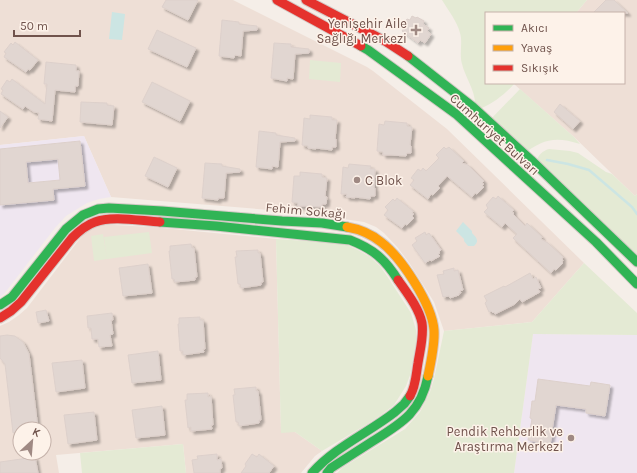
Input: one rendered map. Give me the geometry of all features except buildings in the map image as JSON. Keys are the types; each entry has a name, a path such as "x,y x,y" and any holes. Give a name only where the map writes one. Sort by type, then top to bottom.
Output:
{"street":[{"name":"Cumhuriyet Bulvarı","path":"277,0 368,50 456,114 596,242 637,284"},
{"name":"Cumhuriyet Bulvarı","path":"306,0 385,41 409,57 473,107 531,160 637,262"},
{"path":"462,119 473,107"},
{"name":"Fehim Sokağı","path":"0,305 12,297 66,228 90,211 103,208 139,209 340,224 362,231 387,247 408,274 428,308 434,329 434,341 427,382 416,408 408,417 392,429 331,468 327,473"},
{"path":"216,226 217,215"},
{"name":"Fehim Sokağı","path":"0,318 19,305 79,232 86,226 104,219 118,218 216,226 350,240 361,243 380,256 388,265 417,310 421,320 422,336 416,374 412,392 407,401 394,414 338,450 318,465 312,473"},
{"path":"58,238 67,245"}],"shaded area":[{"path":"0,0 233,0 373,71 447,129 584,263 532,322 444,331 434,302 410,264 384,233 376,227 364,222 282,211 111,197 84,136 0,145"},
{"path":"587,0 637,0 637,194 635,196 574,137 514,84 625,84 625,12 577,12"},
{"path":"84,136 111,197 87,203 66,216 4,294 0,297 0,145"},
{"path":"114,225 152,227 276,239 281,432 295,432 322,451 315,456 301,473 186,473 183,444 56,455 59,473 0,473 0,326 9,322 27,308 85,233 93,227"},
{"path":"533,334 637,335 637,473 514,473"}],"green space":[{"path":"442,0 587,0 577,12 485,12 485,84 514,84 500,97 482,108 475,105 474,95 463,69 461,37 455,20"},
{"path":"310,60 341,63 340,82 309,79"},
{"path":"520,89 580,144 563,140 550,140 536,145 522,155 488,122"},
{"path":"549,149 578,153 606,172 612,174 635,196 637,194 637,258 536,161 544,151"},
{"path":"149,232 152,253 107,259 104,237"},
{"path":"103,234 107,259 94,261 91,236"},
{"path":"276,239 347,245 370,257 380,266 411,313 416,330 416,342 410,375 406,386 394,405 369,423 322,451 295,432 281,433"},
{"path":"584,263 637,313 637,335 533,334 514,473 337,473 342,468 405,429 420,412 430,392 434,379 444,331 532,322"},
{"path":"183,444 186,473 82,473 80,453"}],"water":[{"path":"112,12 125,14 122,40 109,39"},
{"path":"463,222 472,231 477,239 474,246 468,246 464,239 456,231"}],"waterway":[{"path":"547,160 589,170 632,207 637,214"}],"traffic: fast":[{"path":"361,46 456,114 596,242 637,284"},
{"path":"408,56 473,107 531,160 637,262"},
{"path":"0,305 12,297 66,229 83,215 98,209 109,208 162,211 322,223 347,227"},
{"path":"160,222 216,226 350,240 372,251 383,260 398,280"},
{"path":"327,473 331,468 393,428 409,415 421,399 428,376"},
{"path":"312,473 331,455 385,420 404,404 410,396"}],"traffic: slow":[{"path":"347,227 369,234 389,249 406,270 422,295 428,307 434,330 433,347 428,376"}],"traffic: jam":[{"path":"277,0 361,46"},
{"path":"306,0 385,41 408,56"},
{"path":"0,318 21,302 72,238 86,227 95,222 110,219 160,222"},
{"path":"398,280 409,295 422,323 422,338 416,380 410,396"}],"place":[{"name":"Yenişehir Aile Sağlığı Merkezi","path":"416,30"},
{"name":"C Blok","path":"357,180"},
{"name":"Pendik Rehberlik ve Araştırma Merkezi","path":"571,438"}]}
